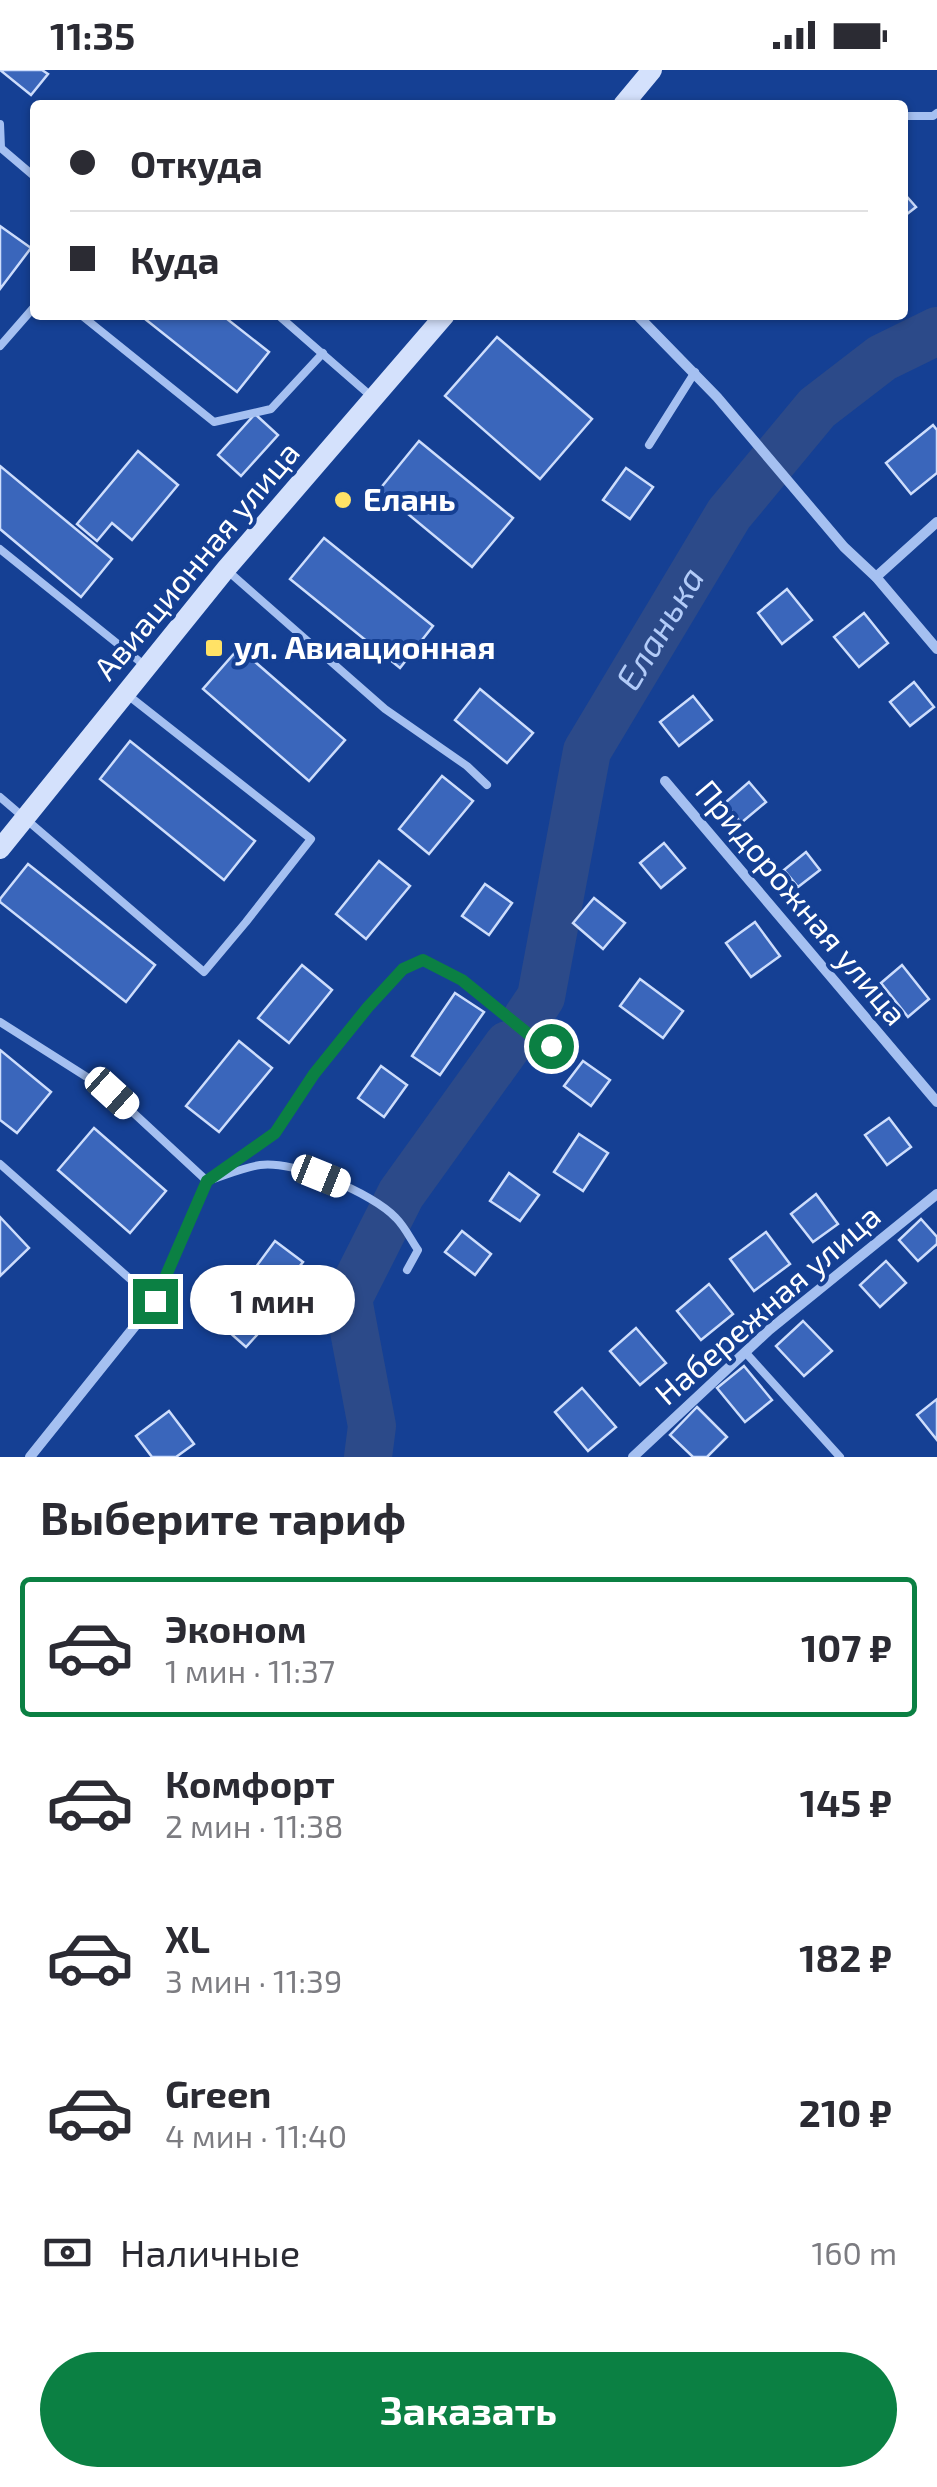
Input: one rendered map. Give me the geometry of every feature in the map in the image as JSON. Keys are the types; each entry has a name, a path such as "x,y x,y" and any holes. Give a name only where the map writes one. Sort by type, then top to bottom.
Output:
{"street":[{"path":"627,100 652,70"},
{"name":"Авиационная улица","path":"0,849 226,569 441,320"},
{"path":"645,320 937,649"},
{"path":"876,577 937,522"},
{"name":"Придорожная улица","path":"666,782 937,1102"},
{"name":"Набережная улица","path":"634,1457 769,1330 937,1194"},
{"path":"30,1457 155,1301"}],"lane":[{"path":"908,116 933,116 937,112"},
{"path":"0,124 0,149 30,173"},
{"path":"0,346 30,312"},
{"path":"87,320 214,422 270,409 323,353"},
{"path":"284,320 374,398"},
{"path":"649,445 695,372"},
{"path":"0,548 148,668"},
{"path":"226,569 385,710 467,766 487,785"},
{"path":"0,797 204,972 311,839 125,692"},
{"path":"0,1164 155,1301 207,1181 275,1133 314,1074 403,969 423,960 462,980 532,1037 551,1046"},
{"path":"0,1022 112,1093 207,1181"},
{"path":"207,1181 262,1165 298,1168 344,1186 396,1218 418,1250 407,1270"},
{"path":"746,1353 840,1457"}],"building":[{"path":"0,70 42,70 48,74 31,95"},
{"path":"0,226 30,249 0,289"},
{"path":"146,320 228,320 269,352 237,392"},
{"path":"497,337 592,419 540,479 445,396"},
{"path":"255,414 278,435 241,476 218,455"},
{"path":"933,425 937,430 937,473 911,494 886,463"},
{"path":"419,441 513,518 472,567 379,490"},
{"path":"138,451 178,485 132,540 112,523 97,541 77,524"},
{"path":"0,466 112,559 81,597 0,529"},
{"path":"626,468 653,487 630,519 603,500"},
{"path":"324,538 433,626 400,668 290,579"},
{"path":"787,589 812,620 782,644 758,613"},
{"path":"864,613 888,643 859,667 834,637"},
{"path":"239,648 345,740 309,781 203,689"},
{"path":"914,682 934,707 910,726 890,702"},
{"path":"480,689 533,733 507,763 455,720"},
{"path":"693,696 712,720 679,746 660,722"},
{"path":"130,741 255,841 224,880 100,779"},
{"path":"442,776 473,801 429,854 399,829"},
{"path":"749,782 766,802 741,823 725,803"},
{"path":"664,843 685,868 661,888 640,863"},
{"path":"806,852 820,870 798,887 784,870"},
{"path":"379,861 410,886 366,939 336,914"},
{"path":"28,864 155,965 126,1002 0,902"},
{"path":"485,884 512,903 489,935 462,916"},
{"path":"594,898 625,923 603,949 573,923"},
{"path":"755,922 780,956 751,977 726,943"},
{"path":"302,965 332,990 289,1043 258,1018"},
{"path":"902,965 929,999 908,1017 881,983"},
{"path":"640,979 683,1011 663,1038 620,1006"},
{"path":"455,993 484,1012 440,1075 412,1056"},
{"path":"239,1041 272,1068 219,1132 186,1106"},
{"path":"0,1050 51,1092 17,1133 0,1120"},
{"path":"583,1061 610,1080 591,1106 564,1086"},
{"path":"381,1066 407,1085 384,1117 358,1098"},
{"path":"889,1118 911,1147 887,1165 865,1135"},
{"path":"94,1128 166,1191 130,1233 58,1170"},
{"path":"579,1134 608,1153 583,1191 554,1172"},
{"path":"509,1173 539,1195 520,1221 490,1201"},
{"path":"816,1194 838,1224 813,1242 791,1214"},
{"path":"0,1217 29,1248 0,1276"},
{"path":"921,1219 937,1237 937,1244 918,1261 899,1240"},
{"path":"462,1231 491,1254 475,1275 445,1252"},
{"path":"766,1232 790,1264 754,1291 730,1259"},
{"path":"275,1241 303,1262 274,1299 247,1279"},
{"path":"886,1261 906,1283 880,1307 860,1285"},
{"path":"709,1284 733,1314 701,1340 677,1311"},
{"path":"241,1302 266,1325 246,1347 220,1324"},
{"path":"803,1321 832,1351 804,1376 776,1346"},
{"path":"636,1328 666,1363 640,1385 610,1351"},
{"path":"744,1366 772,1400 745,1422 717,1388"},
{"path":"582,1388 616,1427 588,1451 555,1412"},
{"path":"937,1399 937,1440 917,1415"},
{"path":"697,1407 727,1437 707,1457 693,1457 670,1435"},
{"path":"169,1411 194,1444 176,1457 152,1457 136,1436"}],"waterway":[{"name":"Еланька","path":"527,1018 541,997 587,751 729,514 817,408 882,358 937,331"},
{"name":"Еланька","path":"368,1457 372,1426 348,1299 401,1194 508,1045"}],"place":[{"name":"Елань","path":"343,500"},
{"name":"ул. Авиационная","path":"214,648"}],"route":[{"path":"155,1301 207,1181 275,1133 314,1074 403,969 423,960 462,980 532,1037 551,1046"}]}
